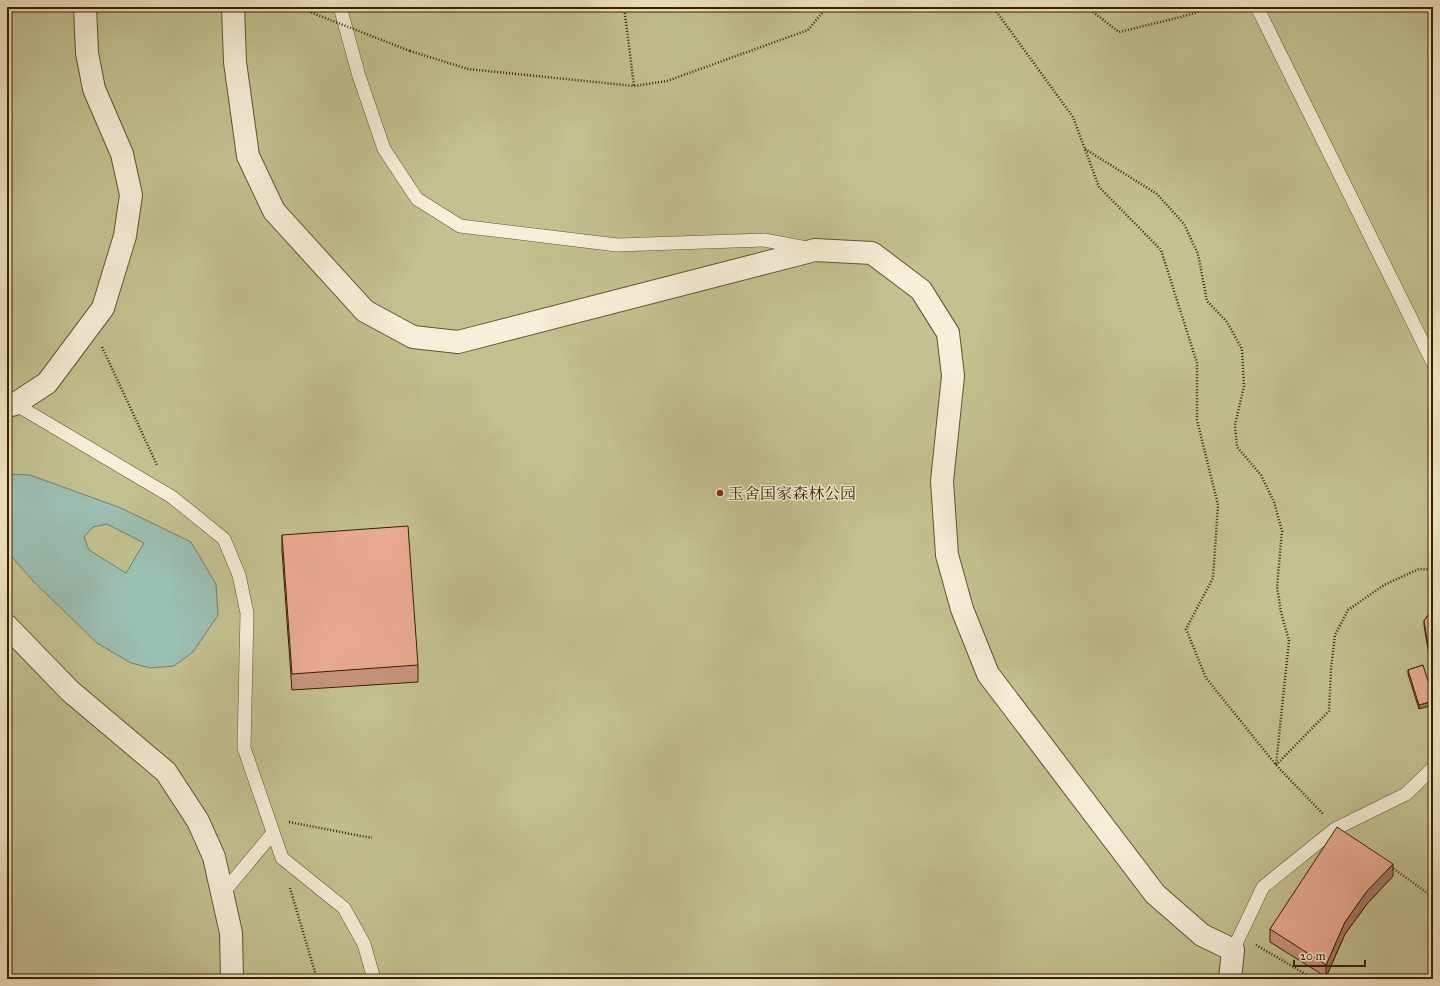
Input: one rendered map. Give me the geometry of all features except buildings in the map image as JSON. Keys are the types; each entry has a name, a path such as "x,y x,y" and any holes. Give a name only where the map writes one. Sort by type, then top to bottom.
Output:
{"street":[{"path":"11,405 47,383 103,308 125,236 131,195 122,154 94,89 87,53 86,7"},
{"path":"233,7 235,62 248,156 274,211 365,311 413,337 458,342 815,250 872,253 921,290 948,333 953,376 942,481 947,555 962,609 988,674 1155,894 1202,935 1236,943 1230,979"},
{"path":"7,626 70,691 166,772 198,821 214,857 231,933 232,979"}],"lane":[{"path":"340,7 359,76 384,149 417,200 460,226 617,245 764,240 815,250"},
{"path":"1257,7 1433,363"},
{"path":"11,405 172,497 224,539 239,575 247,613 244,748 282,858 344,908 364,944 374,979"},
{"path":"1236,943 1263,887 1335,829 1406,794 1433,768"},
{"path":"222,894 273,833"}],"path":[{"path":"296,7 410,51 468,69 634,86 667,81 808,30 827,7"},
{"path":"624,7 634,86"},
{"path":"993,7 1073,117 1099,186 1161,250 1197,363 1198,420 1218,505 1213,578 1186,629 1206,678 1276,765 1327,818 1335,829"},
{"path":"1094,12 1119,32 1181,17 1214,7"},
{"path":"1085,149 1157,194 1184,224 1198,254 1207,301 1227,322 1242,349 1244,386 1235,425 1237,447 1261,476 1274,502 1282,531 1277,587 1281,612 1290,641 1276,765"},
{"path":"92,324 172,497"},
{"path":"1276,765 1329,711 1331,669 1335,635 1348,610 1384,585 1419,569 1433,570"},
{"path":"268,818 372,838"},
{"path":"291,865 287,880 317,979"},
{"path":"1390,866 1433,897"},
{"path":"1236,943 1314,979"}],"green space":[{"name":"玉舍国家森林公园","path":"7,7 1433,7 1433,979 7,979"}],"water":[{"path":"7,474 30,475 121,508 191,542 216,584 218,615 193,652 174,666 150,668 131,663 97,643 33,581 7,551","holes":["107,524 144,543 126,573 89,550 84,537 93,527"]}],"place":[{"name":"玉舍国家森林公园","path":"720,493"}]}
